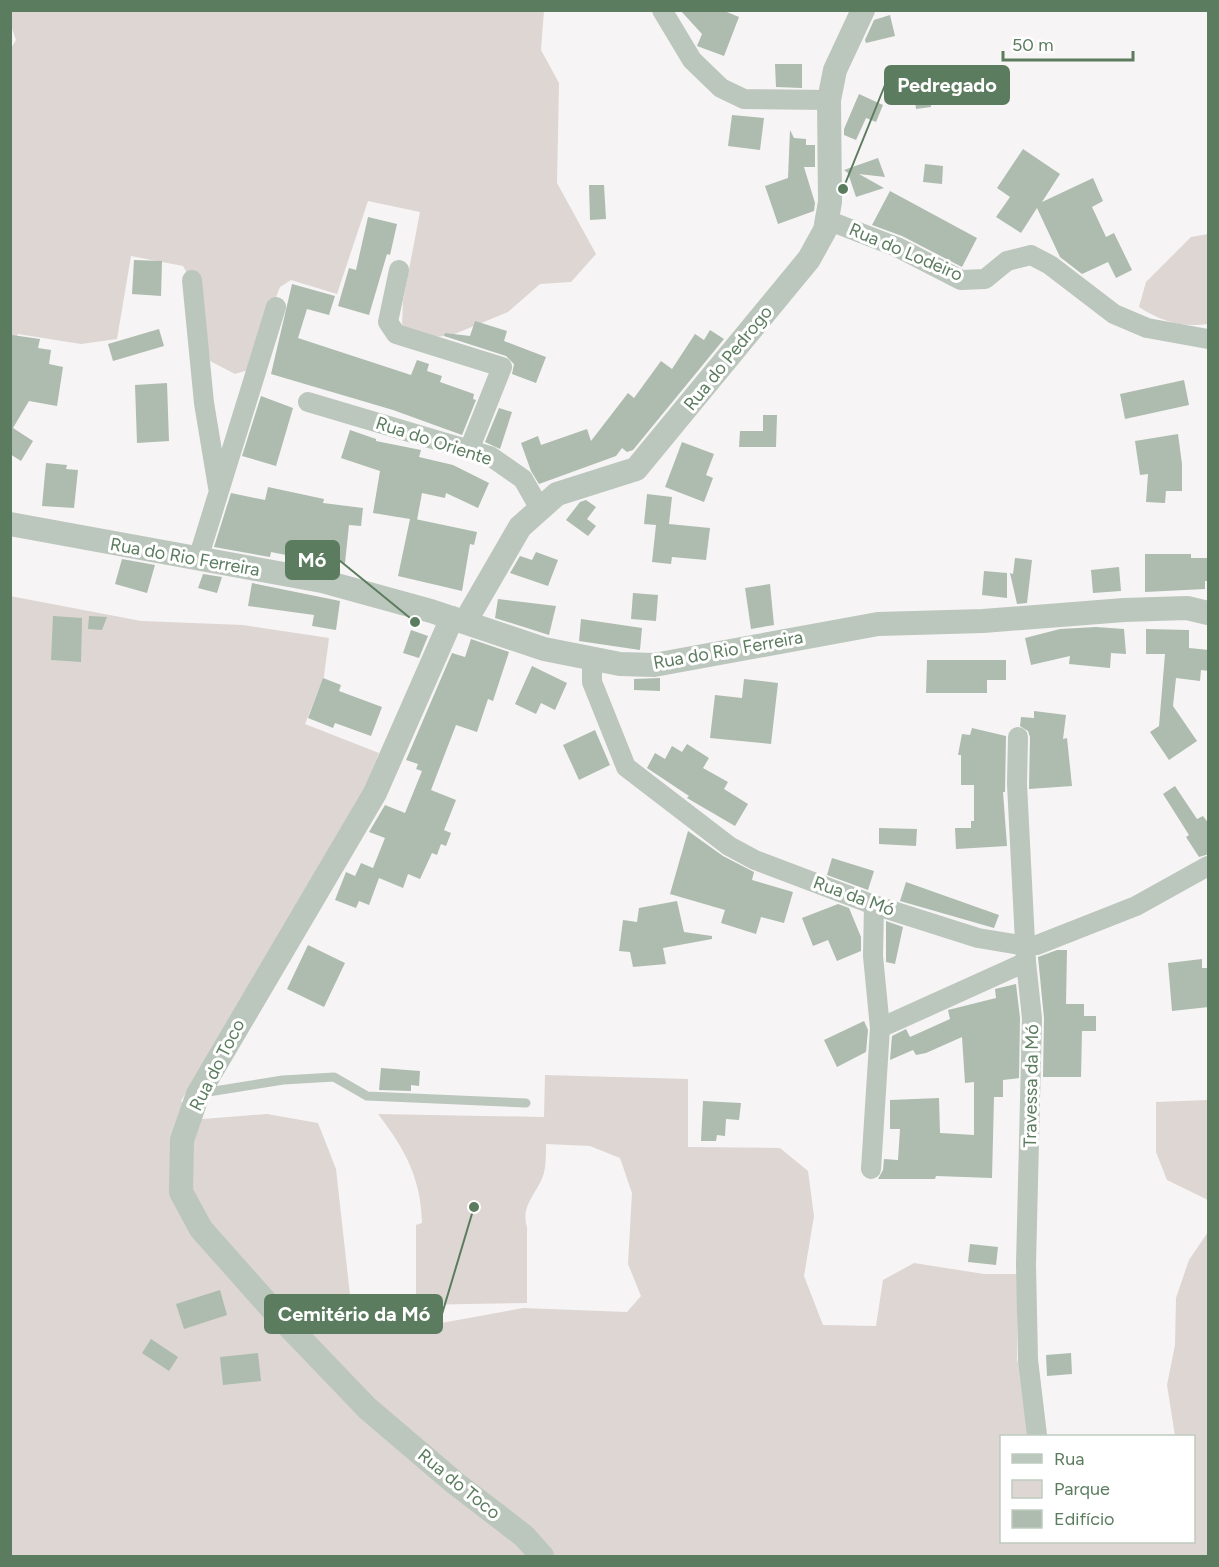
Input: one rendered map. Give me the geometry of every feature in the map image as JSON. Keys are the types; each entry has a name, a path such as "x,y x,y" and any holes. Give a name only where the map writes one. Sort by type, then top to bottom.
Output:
{"street":[{"path":"662,10 692,60 721,88 744,99 829,100"},
{"name":"Rua do Pedrogo","path":"458,620 520,527 557,494 636,469 809,259 825,230 830,202 829,100 836,70 863,10"},
{"name":"Rua do Lodeiro","path":"827,220 897,247 961,280 985,279 1007,261 1031,255 1050,265 1114,314 1148,328 1209,339"},
{"path":"399,270 388,322 396,334 502,367 469,450"},
{"path":"192,280 207,423 219,493"},
{"path":"198,559 276,307"},
{"name":"Rua do Oriente","path":"308,402 490,456 523,479 540,509"},
{"path":"207,423 224,426 241,420"},
{"name":"Rua do Rio Ferreira","path":"10,524 322,581 458,620 544,649 620,664 654,664 878,624 983,621 1145,609 1187,608 1209,612"},
{"name":"Rua do Toco","path":"458,620 375,793 198,1094 182,1140 181,1192 201,1229 273,1310 367,1408 455,1483 524,1536 542,1557"},
{"name":"Rua da Mó","path":"592,658 592,682 626,767 729,846 755,860 874,905 1026,954 1037,945 1136,906 1209,866"},
{"name":"Travessa da Mó","path":"1018,737 1017,784 1026,954 1032,1018 1026,1264 1028,1360 1037,1435"},
{"path":"871,1169 880,1028 873,956 874,905"},
{"path":"880,1028 1026,954"}],"lane":[{"path":"198,1094 283,1080 334,1077 367,1096 526,1102"}],"green space":[{"path":"11,11 544,11 541,50 559,83 557,183 596,254 571,282 540,284 508,312 452,335 419,339 402,326 403,301 420,212 368,201 337,294 291,280 280,287 248,370 235,374 210,361 202,300 183,266 131,256 117,339 81,344 18,334 11,349 10,50 16,40 11,26"},
{"path":"1208,234 1208,324 1190,325 1172,322 1139,307 1146,282 1191,237"},
{"path":"10,596 141,621 243,625 329,638 324,676 305,724 379,753 364,791 181,1101 203,1119 267,1114 318,1123 336,1169 351,1304 364,1326 403,1330 523,1308 627,1312 641,1296 628,1264 632,1193 620,1158 590,1146 546,1144 544,1173 528,1206 525,1219 527,1227 527,1303 416,1305 416,1225 422,1223 421,1207 415,1178 404,1152 378,1114 544,1117 545,1075 688,1079 688,1147 780,1148 808,1171 814,1216 804,1276 823,1325 876,1326 883,1280 914,1263 984,1274 1023,1274 1017,1310 1017,1360 1031,1396 1035,1435 1000,1435 1000,1543 1195,1543 1195,1435 1175,1435 1167,1385 1175,1345 1176,1298 1189,1260 1208,1232 1208,1556 11,1556"},
{"path":"1208,1100 1208,1200 1167,1180 1156,1152 1156,1102"}],"building":[{"path":"680,10 722,10 739,17 724,56 697,46 702,34"},
{"path":"890,15 895,36 866,43 865,40 874,20"},
{"path":"775,64 802,64 802,88 776,87"},
{"path":"928,85 931,107 916,109 913,86"},
{"path":"859,94 883,105 876,122 866,118 856,140 844,135 844,129"},
{"path":"732,115 764,118 760,150 728,146"},
{"path":"790,130 794,138 806,139 806,145 815,145 815,167 804,167 815,203 814,211 778,224 765,186 788,178"},
{"path":"1023,149 1060,174 1042,202 1093,178 1103,201 1092,207 1106,237 1114,233 1132,270 1116,278 1108,262 1082,274 1060,257 1037,208 1021,233 996,217 1010,197 997,188"},
{"path":"878,158 885,177 859,174 884,188 856,197 848,173 844,170"},
{"path":"925,164 943,166 942,184 923,182"},
{"path":"589,185 604,185 606,219 590,220"},
{"path":"890,191 977,238 962,267 902,236 872,225"},
{"path":"368,217 397,224 390,255 387,254 369,315 338,306 349,268 356,270"},
{"path":"134,260 162,261 161,296 132,294"},
{"path":"292,284 335,296 329,315 307,309 298,338 411,375 417,360 429,364 427,371 442,376 440,382 474,394 473,399 476,400 462,435 393,410 271,374"},
{"path":"475,321 507,331 504,341 546,357 536,383 512,374 514,364 506,356 444,336 445,333 470,336"},
{"path":"159,329 164,346 113,361 108,344"},
{"path":"710,330 724,339 633,450 627,452 622,448 616,456 539,484 531,471 521,443 538,436 541,445 587,429 591,441 628,393 634,398 661,361 672,369 695,334 704,340"},
{"path":"12,335 40,339 38,348 51,350 49,364 63,367 57,406 29,401 13,428 33,441 21,461 10,454"},
{"path":"1184,380 1189,405 1125,419 1120,394"},
{"path":"167,383 169,441 137,443 135,385"},
{"path":"261,396 293,408 276,466 242,456"},
{"path":"499,408 512,412 500,449 485,442"},
{"path":"763,415 777,415 776,447 739,447 740,431 763,431"},
{"path":"350,430 376,439 376,441 421,450 419,457 453,465 489,483 478,508 446,493 445,498 422,493 417,519 477,532 474,545 470,544 462,591 398,576 410,519 373,513 380,471 341,458"},
{"path":"1178,434 1182,464 1182,491 1166,491 1165,503 1146,502 1148,474 1140,475 1135,441"},
{"path":"682,442 714,454 706,475 713,478 704,502 665,487"},
{"path":"46,463 67,465 66,469 78,470 74,508 42,506"},
{"path":"268,487 324,499 323,503 363,508 361,526 349,525 345,563 311,560 271,552 270,557 214,547 231,493 265,500"},
{"path":"647,494 672,497 669,524 710,528 706,560 672,557 671,564 652,562 656,525 644,524"},
{"path":"586,500 596,507 587,519 596,526 588,536 566,520 580,502"},
{"path":"536,552 558,560 548,586 510,573 520,556 532,560"},
{"path":"1145,554 1191,554 1191,558 1209,558 1209,581 1205,581 1205,589 1145,592"},
{"path":"1015,558 1032,560 1027,603 1017,604 1010,573 1013,574"},
{"path":"122,559 155,565 147,593 115,584"},
{"path":"1119,567 1121,591 1093,593 1091,570"},
{"path":"984,571 1007,573 1007,598 982,595"},
{"path":"203,574 222,577 217,593 198,588"},
{"path":"252,583 340,601 336,630 312,626 314,615 248,606"},
{"path":"770,584 774,625 751,629 745,588"},
{"path":"633,593 658,595 656,621 631,619"},
{"path":"498,599 556,606 549,635 495,618"},
{"path":"53,616 82,618 81,662 51,660"},
{"path":"89,616 107,617 102,630 88,629"},
{"path":"581,619 642,628 640,650 579,641"},
{"path":"1096,627 1124,629 1126,654 1111,653 1110,668 1069,664 1070,656 1031,665 1025,638 1060,629"},
{"path":"1146,629 1189,630 1189,648 1209,650 1209,671 1201,670 1200,681 1176,678 1173,706 1197,741 1169,760 1150,732 1159,726 1165,654 1146,654"},
{"path":"411,630 428,636 419,658 403,653"},
{"path":"471,639 509,652 493,701 488,699 477,732 456,725 431,790 456,800 444,830 451,833 446,846 441,844 437,855 432,853 420,879 408,874 403,888 379,878 369,905 359,901 356,908 335,900 346,872 355,876 361,863 373,868 385,838 369,832 385,805 405,813 422,771 416,769 418,764 406,760 452,653 465,657"},
{"path":"927,660 1006,660 1006,680 987,680 987,693 926,693"},
{"path":"532,666 567,683 555,710 541,703 536,714 515,704"},
{"path":"323,678 341,685 339,691 382,707 371,736 335,723 333,728 308,718"},
{"path":"660,678 660,691 634,690 634,679"},
{"path":"744,679 778,683 771,744 710,738 715,695 742,698"},
{"path":"1034,711 1066,715 1063,739 1067,738 1072,786 1029,789 1030,737 1028,731 1020,726 1021,717 1034,718"},
{"path":"972,728 1006,736 1005,792 1003,792 1007,846 956,849 955,828 971,828 971,821 974,821 974,785 961,785 961,755 958,755 962,734 970,735"},
{"path":"595,730 610,765 579,780 563,745"},
{"path":"687,744 709,758 703,768 728,782 724,789 748,804 735,826 687,798 689,796 647,768 655,753 665,759 672,746 682,752"},
{"path":"1175,786 1197,819 1203,816 1209,824 1209,854 1199,857 1186,837 1189,835 1163,794"},
{"path":"879,828 917,829 916,846 879,844"},
{"path":"688,831 723,856 754,872 752,880 793,892 784,923 761,917 756,934 721,923 725,910 670,894"},
{"path":"832,858 874,871 868,890 827,875"},
{"path":"906,882 999,915 994,928 900,901"},
{"path":"677,901 684,932 712,936 712,939 663,948 666,964 633,967 630,952 619,951 623,920 637,922 639,908"},
{"path":"838,904 849,908 861,937 861,951 837,961 828,940 813,946 802,918"},
{"path":"886,921 903,927 895,964 886,962"},
{"path":"308,945 345,963 324,1007 287,989"},
{"path":"1057,950 1067,950 1066,1004 1084,1004 1084,1016 1096,1016 1096,1031 1082,1031 1081,1077 1043,1077 1044,1018 1038,957"},
{"path":"1202,959 1202,968 1209,968 1209,1007 1172,1011 1168,963"},
{"path":"1016,984 1020,1018 1019,1078 1003,1080 1003,1097 994,1097 992,1178 936,1176 935,1179 878,1179 883,1170 884,1159 898,1160 900,1129 890,1129 890,1100 939,1098 940,1133 974,1135 974,1082 965,1083 962,1037 926,1053 916,1055 913,1050 890,1060 892,1036 906,1029 910,1037 950,1019 948,1010 996,998 995,989"},
{"path":"864,1021 868,1030 866,1052 837,1067 824,1040"},
{"path":"381,1068 420,1071 419,1086 411,1085 411,1091 379,1090"},
{"path":"703,1101 741,1103 739,1120 726,1119 725,1136 717,1135 716,1141 701,1141"},
{"path":"970,1244 998,1247 996,1265 968,1262"},
{"path":"220,1290 227,1315 184,1329 176,1304"},
{"path":"151,1339 178,1357 169,1371 142,1353"},
{"path":"258,1353 261,1381 223,1385 220,1357"},
{"path":"1071,1353 1072,1374 1047,1376 1046,1355"}],"place":[{"name":"Pedregado","path":"843,189"},
{"name":"Mó","path":"415,622"},
{"name":"Cemitério da Mó","path":"474,1207"}]}
